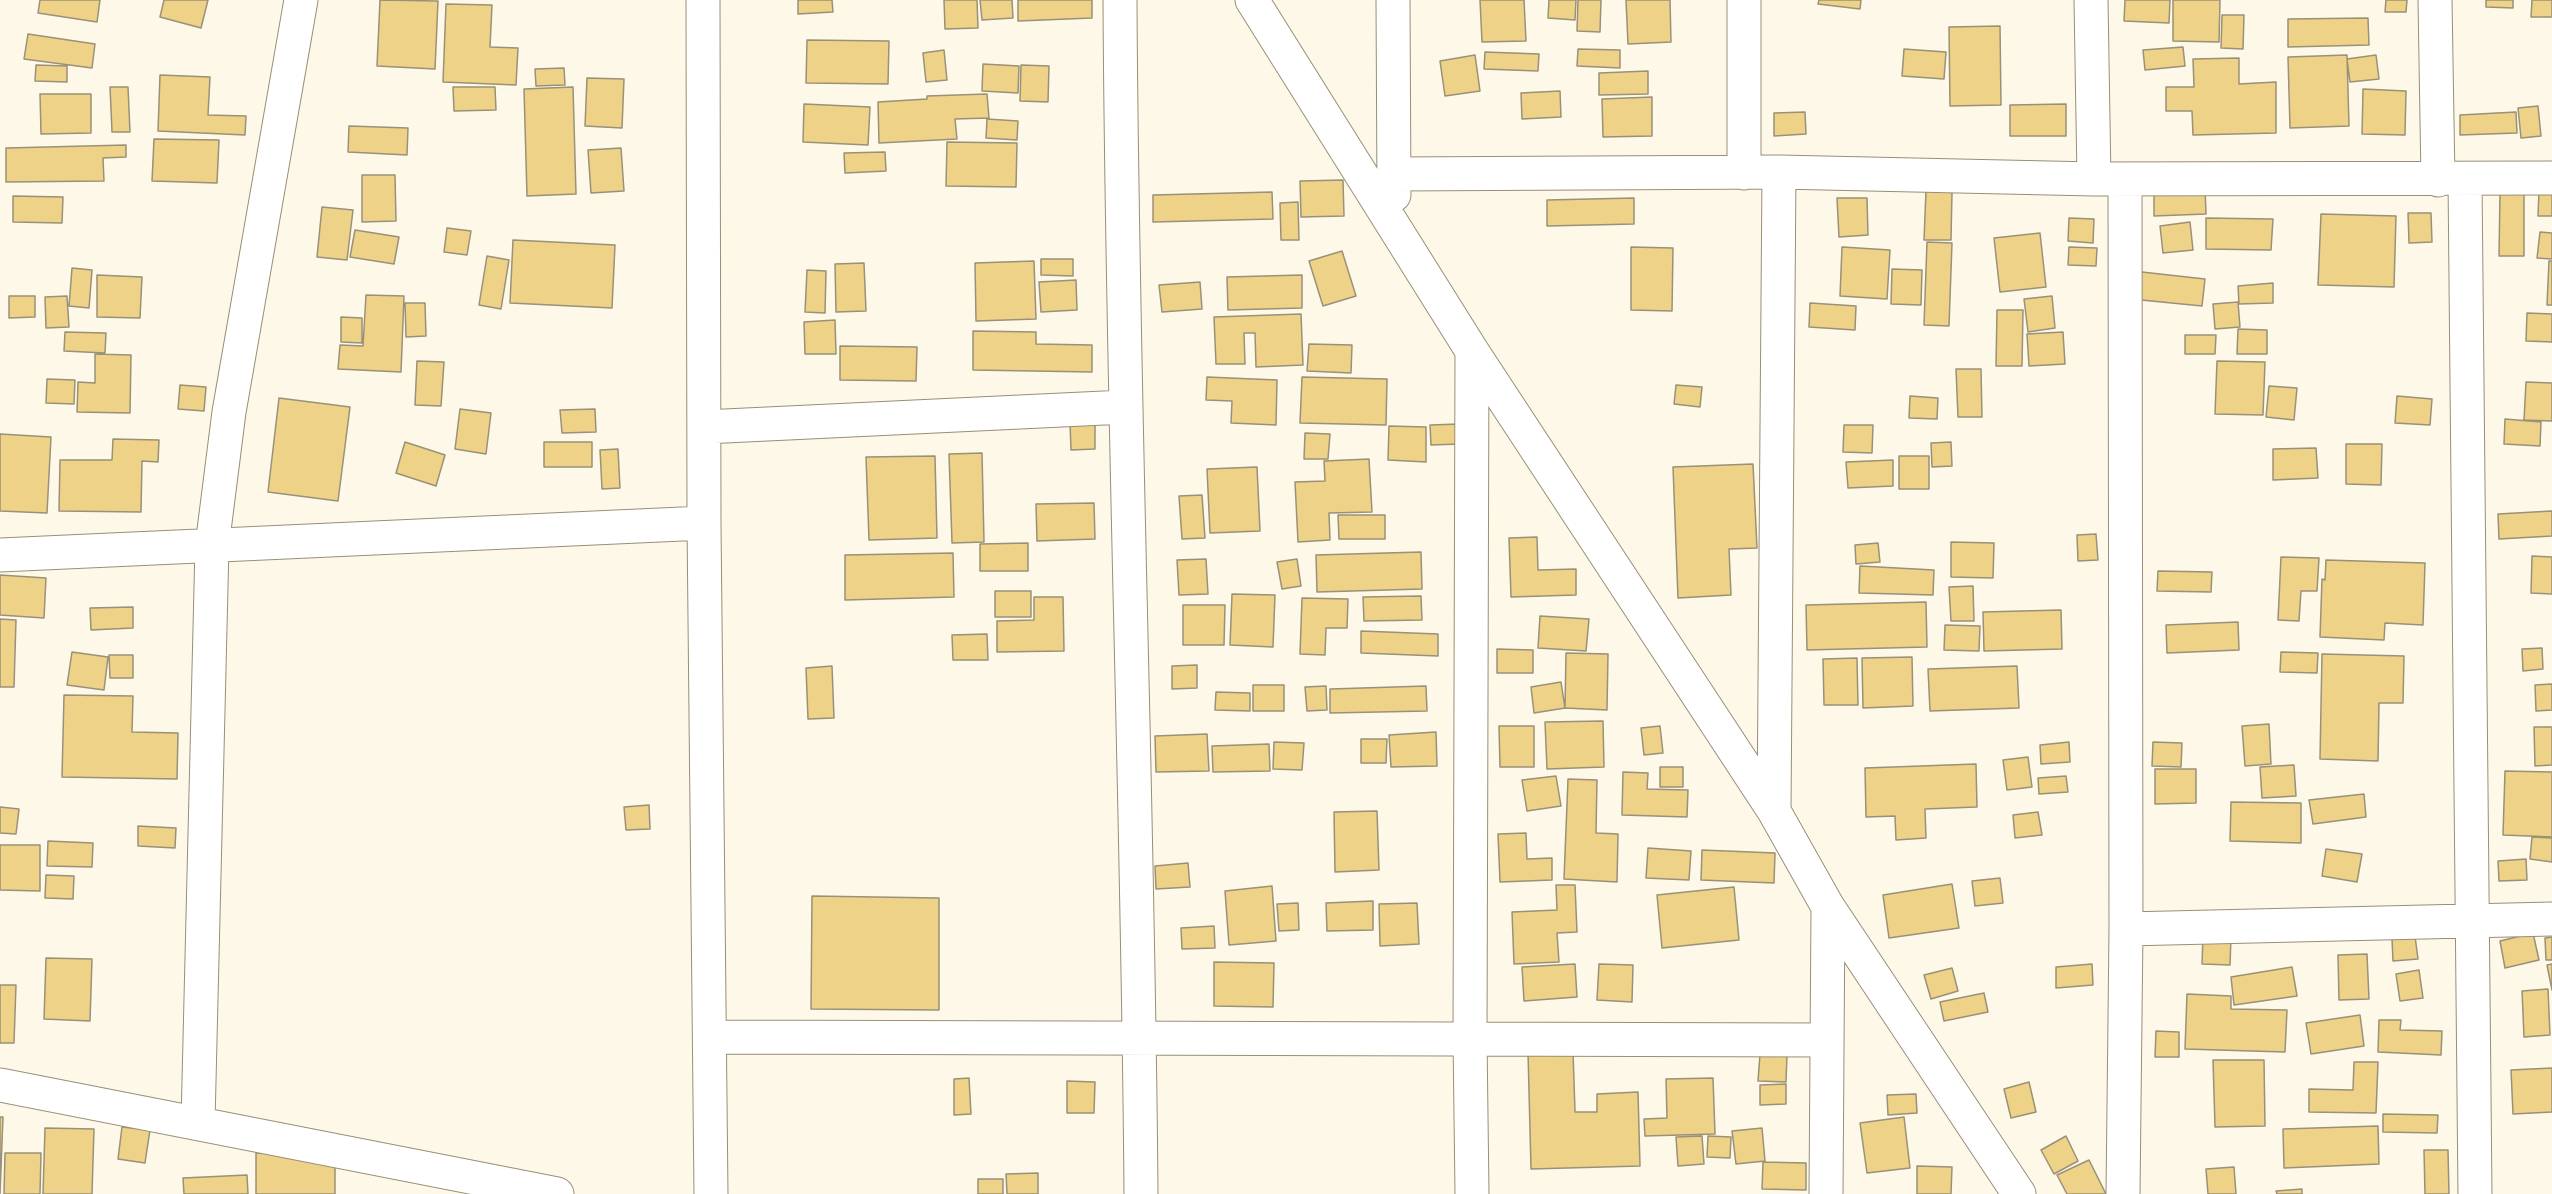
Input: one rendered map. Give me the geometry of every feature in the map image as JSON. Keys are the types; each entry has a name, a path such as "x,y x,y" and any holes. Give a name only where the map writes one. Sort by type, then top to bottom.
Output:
{"street":[{"path":"198,1122 212,546 229,412 301,0"},
{"path":"703,0 704,523 711,1194"},
{"path":"1120,0 1125,407 1140,1038 1141,1194"},
{"path":"1252,0 1472,351 1774,811 1828,908 2019,1194"},
{"path":"1393,0 1394,224"},
{"path":"1744,0 1744,172"},
{"path":"2091,0 2109,179 2126,929 2123,1194"},
{"path":"2435,0 2451,180 2475,1194"},
{"path":"1395,174 1779,172 2109,179 2552,178"},
{"path":"1774,811 1779,172"},
{"path":"1472,351 1470,1038 1472,1194"},
{"path":"704,427 1125,407"},
{"path":"0,555 704,523"},
{"path":"1826,1194 1828,908"},
{"path":"2126,929 2470,919 2552,919"},
{"path":"710,1037 1827,1040"},
{"path":"0,1085 557,1194"}],"building":[{"path":"40,0 100,0 97,22 38,13"},
{"path":"164,0 208,0 201,28 160,17"},
{"path":"380,0 438,1 435,69 377,66"},
{"path":"798,0 832,0 833,12 798,14"},
{"path":"944,0 977,0 978,28 945,29"},
{"path":"980,0 1012,0 1013,18 982,20"},
{"path":"1018,0 1092,0 1092,18 1018,21"},
{"path":"1480,0 1524,0 1526,41 1482,42"},
{"path":"1549,0 1576,0 1575,20 1548,18"},
{"path":"1578,0 1601,0 1600,32 1577,31"},
{"path":"1626,0 1670,0 1671,42 1628,44"},
{"path":"1819,0 1861,0 1860,9 1818,4"},
{"path":"2125,0 2170,0 2169,23 2124,21"},
{"path":"2173,0 2220,0 2219,42 2173,41"},
{"path":"2386,0 2407,0 2406,12 2385,12"},
{"path":"2486,0 2513,0 2513,8 2486,7"},
{"path":"2532,0 2552,0 2552,17 2531,17"},
{"path":"446,4 492,5 490,47 518,48 516,85 443,82"},
{"path":"2222,15 2244,15 2243,49 2221,48"},
{"path":"2368,18 2369,45 2288,47 2288,19"},
{"path":"2000,26 2001,105 1950,106 1949,27"},
{"path":"28,34 95,44 92,68 24,59"},
{"path":"807,40 889,41 888,84 806,83"},
{"path":"2183,47 2185,66 2145,70 2143,50"},
{"path":"1578,49 1620,50 1620,68 1577,66"},
{"path":"1904,49 1946,52 1944,79 1902,76"},
{"path":"944,50 947,80 926,82 923,53"},
{"path":"1485,52 1539,54 1538,71 1484,69"},
{"path":"1475,55 1480,91 1445,96 1440,61"},
{"path":"2347,55 2349,126 2290,128 2288,57"},
{"path":"2376,55 2379,79 2350,82 2347,59"},
{"path":"2239,58 2239,84 2276,82 2276,133 2193,135 2192,111 2166,111 2166,87 2194,87 2193,59"},
{"path":"983,64 1019,66 1018,93 982,91"},
{"path":"36,65 67,66 67,82 35,81"},
{"path":"1021,65 1049,66 1048,102 1020,101"},
{"path":"564,68 565,85 536,86 535,69"},
{"path":"1648,71 1648,94 1599,95 1599,73"},
{"path":"160,75 210,77 208,115 246,116 245,135 158,131"},
{"path":"587,78 624,79 622,128 585,126"},
{"path":"110,87 128,87 130,132 112,132"},
{"path":"453,87 495,87 496,110 454,111"},
{"path":"573,87 576,194 527,196 524,89"},
{"path":"2363,89 2406,91 2405,135 2362,134"},
{"path":"1560,91 1561,117 1522,119 1521,93"},
{"path":"40,94 91,94 91,133 41,134"},
{"path":"987,94 989,118 955,119 957,139 879,143 878,102 927,99 927,96"},
{"path":"1652,97 1652,136 1603,137 1602,99"},
{"path":"804,104 870,107 868,145 803,142"},
{"path":"2066,104 2066,136 2010,136 2010,105"},
{"path":"2538,106 2541,136 2521,138 2518,108"},
{"path":"1805,112 1806,134 1774,136 1774,113"},
{"path":"2516,112 2517,133 2460,135 2460,115"},
{"path":"987,119 1018,121 1017,140 986,138"},
{"path":"349,126 408,128 407,155 348,152"},
{"path":"154,139 219,140 217,183 152,181"},
{"path":"947,142 1017,143 1016,187 946,186"},
{"path":"126,145 126,157 103,158 104,181 6,182 6,148"},
{"path":"621,148 624,191 591,193 588,150"},
{"path":"885,152 886,171 845,173 844,153"},
{"path":"362,175 395,175 396,221 362,222"},
{"path":"1343,180 1344,216 1301,217 1300,181"},
{"path":"2205,188 2206,214 2154,216 2154,189"},
{"path":"1926,191 1952,192 1951,240 1924,240"},
{"path":"2539,191 2552,191 2552,216 2538,216"},
{"path":"1272,192 1273,219 1153,222 1153,195"},
{"path":"2500,193 2524,193 2524,256 2499,256"},
{"path":"13,196 63,197 62,223 13,222"},
{"path":"1634,198 1634,224 1547,226 1547,200"},
{"path":"1837,198 1867,198 1868,235 1839,237"},
{"path":"1298,202 1299,240 1281,240 1280,203"},
{"path":"322,207 353,210 347,260 317,257"},
{"path":"2408,213 2431,213 2432,242 2409,243"},
{"path":"2321,214 2396,216 2394,287 2318,285"},
{"path":"2069,218 2094,219 2093,243 2068,241"},
{"path":"2206,218 2273,219 2271,250 2206,249"},
{"path":"2190,222 2193,250 2163,253 2160,226"},
{"path":"447,228 471,231 467,255 444,252"},
{"path":"355,230 399,237 394,264 350,257"},
{"path":"2540,232 2552,233 2552,259 2537,258"},
{"path":"2040,233 2046,287 2000,292 1994,238"},
{"path":"513,240 615,245 612,308 510,303"},
{"path":"1927,242 1952,243 1949,326 1924,325"},
{"path":"1631,247 1673,248 1672,311 1631,310"},
{"path":"1842,247 1890,250 1887,299 1840,296"},
{"path":"2069,247 2097,248 2096,266 2068,265"},
{"path":"1342,251 1356,296 1323,306 1309,261"},
{"path":"487,256 509,260 501,309 479,305"},
{"path":"1041,259 1073,259 1073,276 1041,275"},
{"path":"1034,261 1036,319 976,321 975,263"},
{"path":"2549,261 2552,261 2552,305 2547,305"},
{"path":"864,263 866,311 836,312 835,264"},
{"path":"72,268 92,270 89,308 69,306"},
{"path":"1892,269 1922,270 1921,305 1891,304"},
{"path":"807,270 826,271 825,313 805,312"},
{"path":"2133,271 2205,279 2202,306 2131,299"},
{"path":"97,275 142,277 140,318 97,317"},
{"path":"1302,275 1302,308 1228,310 1227,277"},
{"path":"1076,280 1077,310 1041,312 1039,282"},
{"path":"1200,282 1202,309 1162,312 1159,285"},
{"path":"2273,283 2273,303 2239,304 2238,286"},
{"path":"366,295 404,296 401,372 338,369 340,345 363,346"},
{"path":"9,296 35,296 35,317 9,318"},
{"path":"67,296 69,327 46,328 45,297"},
{"path":"2052,296 2055,328 2028,332 2024,299"},
{"path":"2238,302 2240,327 2215,329 2213,304"},
{"path":"405,303 425,303 426,336 406,337"},
{"path":"1810,303 1856,306 1855,330 1809,327"},
{"path":"1997,310 2023,310 2022,366 1996,366"},
{"path":"2527,313 2552,314 2552,342 2526,341"},
{"path":"1301,314 1303,365 1256,367 1255,333 1244,333 1245,364 1216,364 1214,317"},
{"path":"341,317 362,318 362,343 341,342"},
{"path":"835,320 836,354 805,354 804,322"},
{"path":"2238,329 2267,330 2267,354 2237,354"},
{"path":"973,331 1036,332 1036,344 1092,345 1092,372 973,370"},
{"path":"65,332 106,333 105,353 64,351"},
{"path":"2063,332 2065,364 2029,366 2027,334"},
{"path":"2185,335 2216,335 2215,354 2185,354"},
{"path":"1309,344 1352,345 1351,373 1307,371"},
{"path":"840,346 917,347 916,381 840,380"},
{"path":"95,354 131,355 130,413 77,412 78,382 95,383"},
{"path":"417,361 444,362 441,406 415,405"},
{"path":"2217,361 2265,362 2263,415 2215,414"},
{"path":"1956,369 1981,369 1982,417 1958,417"},
{"path":"1207,377 1277,380 1276,425 1231,423 1232,401 1206,400"},
{"path":"1302,377 1387,379 1386,425 1300,423"},
{"path":"47,379 75,380 74,404 46,403"},
{"path":"2526,382 2552,383 2552,421 2524,420"},
{"path":"180,385 206,387 204,411 178,409"},
{"path":"1676,385 1702,387 1700,407 1674,404"},
{"path":"2269,386 2297,388 2294,420 2266,417"},
{"path":"1910,396 1938,398 1937,419 1909,418"},
{"path":"2397,396 2432,399 2430,425 2395,423"},
{"path":"279,398 350,407 338,501 268,492"},
{"path":"460,409 491,413 486,454 455,449"},
{"path":"595,409 596,432 562,433 560,410"},
{"path":"2505,419 2541,422 2540,446 2504,444"},
{"path":"1070,423 1095,423 1095,449 1071,450"},
{"path":"1459,424 1460,444 1431,445 1430,425"},
{"path":"1844,425 1873,425 1872,453 1843,452"},
{"path":"1389,426 1426,427 1426,462 1388,460"},
{"path":"1305,433 1330,434 1328,459 1304,459"},
{"path":"0,434 51,437 47,513 0,511"},
{"path":"113,439 159,440 158,462 142,461 141,512 59,511 60,460 112,460"},
{"path":"405,442 445,455 436,486 396,473"},
{"path":"544,442 592,442 592,467 544,467"},
{"path":"1951,442 1952,466 1932,467 1931,443"},
{"path":"2346,444 2382,444 2381,485 2346,484"},
{"path":"2316,448 2318,478 2273,480 2273,449"},
{"path":"618,449 620,488 602,489 600,450"},
{"path":"982,453 984,542 952,543 949,454"},
{"path":"935,456 937,538 869,540 866,457"},
{"path":"1899,456 1929,456 1929,489 1899,489"},
{"path":"1369,459 1372,512 1329,513 1330,540 1298,542 1295,482 1325,481 1324,461"},
{"path":"1893,460 1893,486 1848,488 1846,462"},
{"path":"1753,464 1757,548 1729,549 1731,595 1678,598 1673,467"},
{"path":"1257,467 1260,531 1210,533 1207,469"},
{"path":"1202,495 1205,538 1182,539 1179,496"},
{"path":"1094,503 1095,539 1037,541 1036,504"},
{"path":"2552,511 2552,536 2499,539 2498,514"},
{"path":"1338,515 1385,515 1385,539 1339,539"},
{"path":"2096,534 2098,560 2078,561 2077,535"},
{"path":"1537,537 1538,570 1576,569 1576,595 1511,597 1509,538"},
{"path":"1951,542 1994,543 1993,578 1951,577"},
{"path":"1028,543 1028,571 980,571 980,544"},
{"path":"1878,543 1880,562 1856,564 1855,545"},
{"path":"1421,552 1422,589 1317,592 1316,555"},
{"path":"953,553 954,597 845,600 845,555"},
{"path":"2532,556 2552,557 2552,594 2531,593"},
{"path":"2281,557 2319,558 2317,591 2301,591 2299,621 2278,620"},
{"path":"1206,559 1208,594 1179,595 1177,560"},
{"path":"1297,559 1301,586 1282,589 1277,562"},
{"path":"2326,560 2425,563 2423,625 2385,623 2384,640 2320,637 2322,579 2325,580"},
{"path":"1860,566 1934,570 1933,595 1859,593"},
{"path":"2158,571 2212,572 2211,592 2157,591"},
{"path":"0,575 46,578 44,618 0,615"},
{"path":"1973,586 1974,621 1951,621 1949,587"},
{"path":"995,591 1031,591 1031,617 995,617"},
{"path":"1232,594 1275,595 1273,647 1230,645"},
{"path":"1421,596 1422,620 1364,621 1363,597"},
{"path":"1034,597 1063,597 1064,651 997,652 997,621 1034,620"},
{"path":"1302,598 1348,599 1347,628 1326,628 1325,655 1300,654"},
{"path":"1926,602 1927,647 1807,650 1806,605"},
{"path":"1183,605 1225,605 1224,645 1183,645"},
{"path":"133,607 133,628 91,630 90,608"},
{"path":"2061,610 2062,649 1984,651 1983,612"},
{"path":"1540,616 1589,619 1586,651 1538,648"},
{"path":"0,619 16,620 14,687 0,687"},
{"path":"2238,622 2239,650 2167,653 2166,625"},
{"path":"1945,625 1980,626 1979,651 1944,650"},
{"path":"1361,631 1438,634 1438,656 1361,653"},
{"path":"987,634 988,660 953,660 952,635"},
{"path":"2542,648 2543,669 2523,671 2522,649"},
{"path":"1497,649 1533,650 1533,673 1497,673"},
{"path":"72,652 108,657 104,690 67,685"},
{"path":"2281,652 2318,653 2317,673 2280,672"},
{"path":"1566,653 1608,654 1607,710 1565,708"},
{"path":"2322,654 2404,656 2403,703 2379,703 2378,761 2320,759"},
{"path":"109,655 133,655 133,678 110,678"},
{"path":"1912,657 1913,706 1863,708 1862,658"},
{"path":"1857,658 1858,705 1824,705 1823,659"},
{"path":"1197,665 1197,688 1172,689 1172,666"},
{"path":"832,666 834,718 808,719 806,668"},
{"path":"2017,666 2019,708 1930,711 1928,669"},
{"path":"1561,682 1565,708 1534,713 1531,687"},
{"path":"2552,684 2552,710 2536,711 2535,685"},
{"path":"1253,685 1284,685 1284,711 1253,711"},
{"path":"1326,686 1327,710 1307,711 1305,687"},
{"path":"1426,686 1427,711 1330,713 1330,689"},
{"path":"1216,692 1250,693 1250,711 1215,710"},
{"path":"64,695 133,696 132,732 178,733 177,779 62,777"},
{"path":"1603,721 1604,767 1547,769 1545,722"},
{"path":"2269,724 2271,764 2245,766 2242,726"},
{"path":"1499,726 1534,726 1534,767 1500,767"},
{"path":"1660,726 1663,753 1644,755 1641,728"},
{"path":"2534,727 2552,727 2552,765 2535,766"},
{"path":"1436,732 1437,766 1391,767 1389,735"},
{"path":"1207,734 1209,771 1156,772 1155,736"},
{"path":"1361,739 1387,739 1386,763 1361,763"},
{"path":"1274,742 1304,743 1302,770 1273,769"},
{"path":"2069,742 2070,762 2041,764 2040,745"},
{"path":"2153,742 2182,743 2181,767 2152,766"},
{"path":"1269,744 1270,771 1213,772 1212,746"},
{"path":"2028,757 2032,787 2007,790 2003,760"},
{"path":"1976,764 1977,807 1925,809 1926,838 1896,840 1895,816 1866,817 1865,768"},
{"path":"2294,765 2296,796 2262,798 2260,767"},
{"path":"1660,767 1683,767 1683,787 1660,787"},
{"path":"2155,769 2196,769 2196,803 2155,804"},
{"path":"2505,771 2552,772 2552,837 2503,835"},
{"path":"1623,772 1648,773 1647,789 1688,790 1687,817 1622,815"},
{"path":"1556,776 1561,806 1527,811 1522,780"},
{"path":"2066,776 2068,792 2039,794 2038,778"},
{"path":"1568,779 1597,780 1596,833 1618,834 1617,882 1564,879"},
{"path":"2364,794 2366,817 2313,824 2309,800"},
{"path":"2231,802 2301,803 2301,843 2230,841"},
{"path":"649,805 650,829 626,830 624,807"},
{"path":"0,807 19,809 16,834 0,833"},
{"path":"1377,811 1379,870 1335,872 1334,812"},
{"path":"2038,812 2042,835 2015,838 2013,815"},
{"path":"138,826 176,828 175,848 138,846"},
{"path":"1526,833 1527,859 1552,858 1552,880 1500,882 1498,834"},
{"path":"2532,837 2552,838 2552,862 2530,859"},
{"path":"48,841 93,843 92,867 47,866"},
{"path":"0,845 40,845 40,891 0,890"},
{"path":"1648,848 1691,851 1689,880 1646,878"},
{"path":"2326,849 2362,854 2357,882 2322,876"},
{"path":"1702,850 1775,853 1774,883 1701,880"},
{"path":"2526,859 2527,880 2499,881 2498,861"},
{"path":"1188,863 1190,887 1156,889 1155,866"},
{"path":"46,875 74,876 73,899 45,898"},
{"path":"2000,878 2003,903 1975,906 1972,881"},
{"path":"1952,884 1959,928 1889,938 1883,895"},
{"path":"1556,885 1575,885 1577,932 1557,933 1559,962 1514,964 1512,912 1557,910"},
{"path":"1272,886 1276,941 1229,945 1225,891"},
{"path":"1734,887 1739,940 1662,948 1657,895"},
{"path":"812,896 939,898 939,1010 811,1009"},
{"path":"1373,901 1373,930 1327,931 1326,903"},
{"path":"1298,903 1299,930 1279,931 1277,904"},
{"path":"1417,903 1419,944 1380,946 1379,904"},
{"path":"1214,926 1215,948 1182,949 1181,928"},
{"path":"2533,933 2539,960 2505,968 2500,941"},
{"path":"2203,936 2231,937 2230,965 2202,964"},
{"path":"2415,936 2418,959 2393,961 2392,939"},
{"path":"2552,937 2552,960 2546,960 2545,938"},
{"path":"2367,954 2369,999 2339,1000 2338,955"},
{"path":"46,958 92,959 90,1021 44,1019"},
{"path":"1214,962 1274,963 1273,1007 1214,1006"},
{"path":"1575,964 1577,997 1524,1001 1522,967"},
{"path":"1599,964 1633,965 1632,1002 1597,1000"},
{"path":"2092,964 2093,985 2056,988 2056,967"},
{"path":"2552,964 2552,990 2547,965"},
{"path":"2292,967 2297,996 2234,1005 2231,977"},
{"path":"1952,968 1958,991 1931,999 1924,975"},
{"path":"2419,970 2423,998 2400,1001 2396,974"},
{"path":"0,985 16,985 14,1043 0,1043"},
{"path":"2548,989 2550,1035 2524,1037 2522,991"},
{"path":"1984,993 1988,1012 1944,1021 1940,1002"},
{"path":"2187,994 2231,996 2231,1009 2287,1010 2285,1052 2185,1049"},
{"path":"2360,1015 2364,1046 2311,1054 2306,1023"},
{"path":"2379,1020 2401,1020 2400,1030 2442,1031 2441,1055 2378,1052"},
{"path":"2156,1031 2179,1032 2179,1057 2155,1057"},
{"path":"1573,1051 1575,1112 1597,1112 1597,1094 1638,1092 1640,1166 1531,1169 1528,1052"},
{"path":"1760,1054 1787,1055 1786,1082 1758,1081"},
{"path":"2213,1060 2264,1060 2265,1126 2215,1127"},
{"path":"2354,1062 2378,1062 2376,1113 2309,1112 2309,1089 2353,1090"},
{"path":"2552,1068 2552,1112 2513,1114 2511,1070"},
{"path":"969,1078 971,1114 954,1115 954,1079"},
{"path":"1713,1078 1715,1134 1645,1136 1644,1119 1667,1118 1666,1079"},
{"path":"1067,1081 1095,1082 1094,1113 1067,1113"},
{"path":"2029,1082 2036,1112 2011,1118 2004,1089"},
{"path":"1786,1084 1786,1104 1760,1105 1760,1085"},
{"path":"1916,1094 1917,1113 1888,1115 1887,1095"},
{"path":"2383,1114 2438,1115 2437,1133 2383,1132"},
{"path":"0,1117 3,1117 0,1194"},
{"path":"1904,1117 1910,1168 1867,1173 1860,1123"},
{"path":"2378,1126 2379,1164 2284,1168 2283,1129"},
{"path":"122,1127 150,1130 145,1163 118,1159"},
{"path":"45,1128 94,1129 92,1194 43,1194"},
{"path":"1762,1128 1765,1161 1736,1164 1732,1131"},
{"path":"1702,1136 1704,1164 1678,1166 1676,1137"},
{"path":"1708,1136 1731,1137 1730,1158 1707,1157"},
{"path":"2066,1136 2078,1161 2054,1174 2041,1150"},
{"path":"2424,1150 2448,1150 2449,1194 2425,1194"},
{"path":"5,1153 41,1153 40,1194 4,1194"},
{"path":"256,1153 335,1153 335,1194 256,1194"},
{"path":"2089,1160 2106,1194 2067,1194 2057,1175"},
{"path":"1763,1162 1806,1163 1806,1190 1762,1189"},
{"path":"1917,1166 1952,1167 1951,1194 1917,1194"},
{"path":"2234,1167 2236,1194 2208,1194 2206,1169"},
{"path":"1038,1173 1038,1194 1007,1194 1006,1174"},
{"path":"247,1175 248,1194 184,1194 183,1178"},
{"path":"978,1179 1003,1179 1003,1194 978,1194"},
{"path":"2302,1189 2302,1194 2277,1194 2276,1191"}]}
